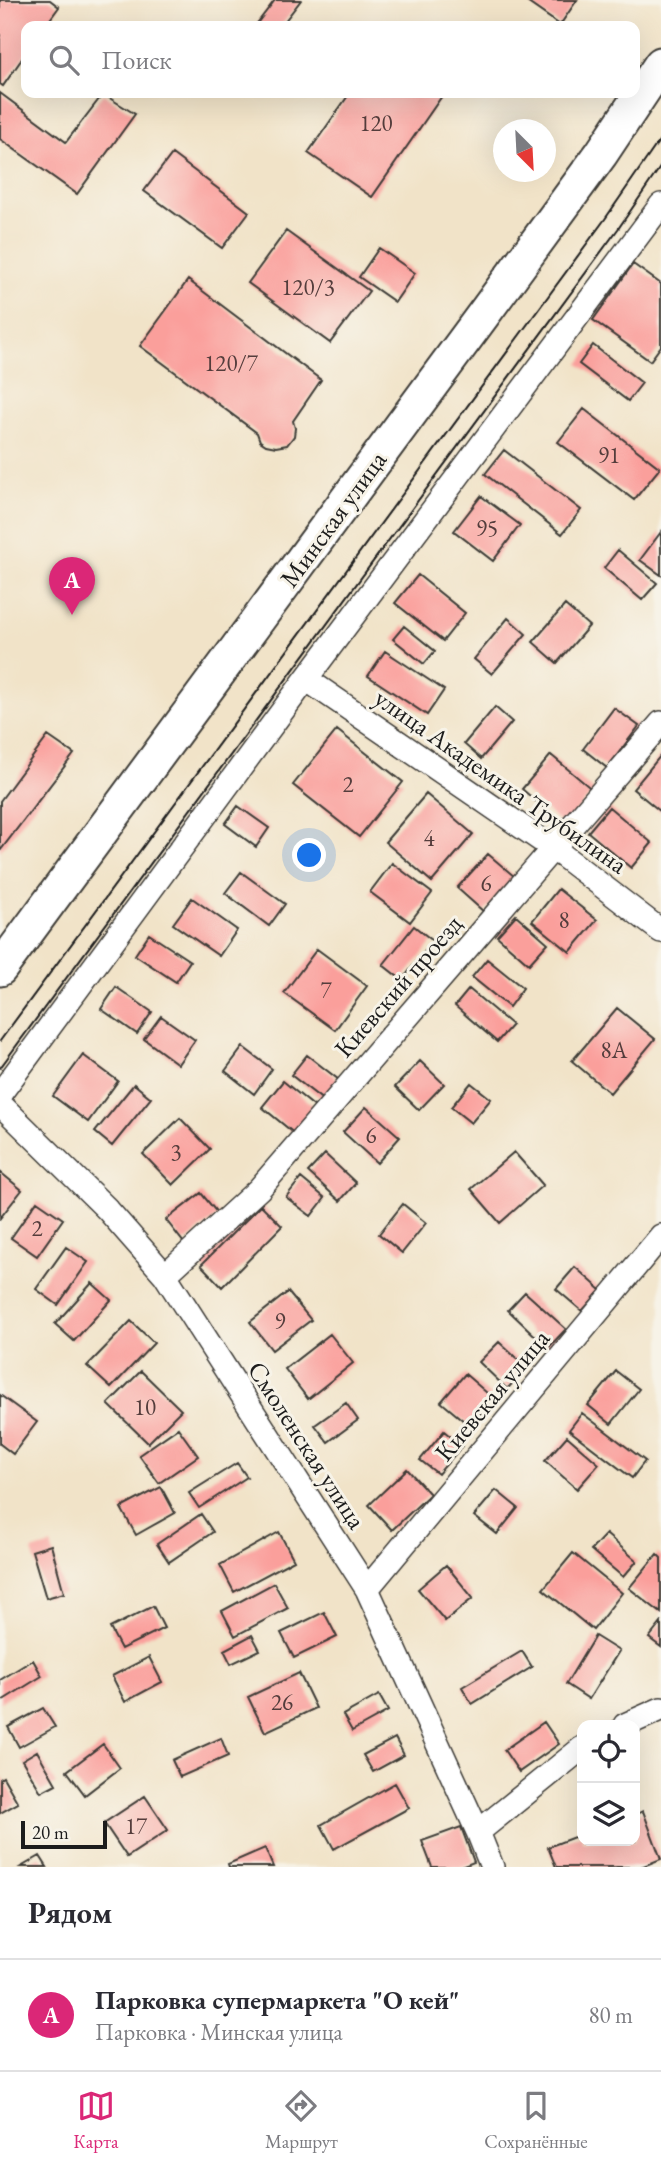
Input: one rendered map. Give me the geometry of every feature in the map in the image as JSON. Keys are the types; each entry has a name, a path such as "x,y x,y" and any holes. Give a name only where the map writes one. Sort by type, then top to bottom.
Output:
{"main road":[{"name":"Минская улица","path":"640,95 661,64"},
{"name":"Минская улица","path":"0,969 483,316 638,98"}],"street":[{"path":"0,1094 661,205"},
{"name":"улица Академика Трубилина","path":"306,679 554,849 661,931"},
{"name":"Киевский проезд","path":"165,1275 259,1189 661,723"},
{"name":"Смоленская улица","path":"0,1104 107,1209 165,1275 367,1590 492,1867"},
{"name":"Киевская улица","path":"367,1590 661,1236"},
{"path":"636,1720 661,1709"},
{"path":"478,1832 577,1752"}],"building":[{"path":"0,0 50,0 59,7 49,21 21,21 21,60 3,86 0,84"},
{"path":"275,0 301,0 285,21 259,21"},
{"path":"524,0 577,0 563,21 554,21"},
{"path":"0,93 66,142 100,98 109,98 135,114 77,194 0,139"},
{"path":"346,98 441,98 372,197 308,153"},
{"path":"172,154 249,212 222,248 144,191"},
{"path":"286,231 369,291 330,343 248,283"},
{"path":"379,248 415,273 395,302 359,277"},
{"path":"633,264 661,284 661,346 650,361 593,320"},
{"path":"188,280 321,380 293,421 294,436 287,445 276,447 260,441 257,433 140,346"},
{"path":"593,345 642,383 628,401 579,364"},
{"path":"584,409 660,468 634,500 558,442"},
{"path":"504,450 581,510 562,534 485,474"},
{"path":"481,496 520,525 493,561 454,531"},
{"path":"661,532 661,575 640,560"},
{"path":"618,550 657,583 642,600 604,568"},
{"path":"418,575 465,613 443,641 395,603"},
{"path":"565,605 589,626 557,663 533,642"},
{"path":"508,618 526,634 492,674 474,659"},
{"path":"404,626 435,651 424,664 393,639"},
{"path":"385,651 444,690 427,715 368,676"},
{"path":"495,707 512,722 481,759 464,744"},
{"path":"614,708 639,726 607,768 583,749"},
{"path":"337,730 403,782 359,837 293,785"},
{"path":"48,736 74,754 0,851 0,801"},
{"path":"551,755 594,791 564,826 522,789"},
{"path":"661,755 661,812 633,789"},
{"path":"426,794 473,834 432,882 385,842"},
{"path":"238,806 269,828 256,847 225,824"},
{"path":"609,807 652,843 631,868 588,832"},
{"path":"488,854 515,877 484,912 457,888"},
{"path":"392,863 432,893 410,922 370,892"},
{"path":"241,872 285,904 269,926 225,893"},
{"path":"558,889 597,920 570,952 532,921"},
{"path":"192,898 237,930 219,956 173,924"},
{"path":"516,915 548,943 529,964 497,936"},
{"path":"414,926 433,941 402,980 383,965"},
{"path":"149,934 190,961 176,982 135,955"},
{"path":"317,949 367,986 335,1030 284,993"},
{"path":"487,959 523,988 509,1007 472,977"},
{"path":"116,987 152,1012 137,1034 101,1009"},
{"path":"469,989 512,1025 497,1042 455,1006"},
{"path":"617,1008 655,1039 610,1093 572,1061"},
{"path":"161,1016 195,1040 178,1064 144,1039"},
{"path":"243,1047 272,1069 254,1094 225,1071"},
{"path":"83,1055 118,1081 88,1122 53,1096"},
{"path":"307,1055 339,1080 323,1100 291,1075"},
{"path":"420,1061 444,1084 419,1110 395,1087"},
{"path":"283,1081 316,1108 295,1134 262,1107"},
{"path":"471,1083 491,1099 471,1123 451,1107"},
{"path":"134,1084 151,1098 112,1146 95,1132"},
{"path":"366,1107 400,1137 377,1163 343,1132"},
{"path":"180,1118 210,1149 173,1185 143,1154"},
{"path":"514,1152 543,1185 500,1223 471,1189"},
{"path":"325,1154 356,1183 340,1201 308,1172"},
{"path":"0,1172 22,1190 0,1218"},
{"path":"301,1178 325,1198 311,1216 286,1197"},
{"path":"201,1193 219,1215 184,1243 166,1220"},
{"path":"37,1201 63,1219 37,1256 11,1238"},
{"path":"403,1204 426,1223 402,1253 379,1234"},
{"path":"261,1205 282,1226 222,1287 201,1265"},
{"path":"66,1247 88,1262 58,1305 36,1289"},
{"path":"575,1267 601,1290 582,1311 556,1289"},
{"path":"92,1283 111,1300 74,1341 55,1324"},
{"path":"288,1292 311,1320 272,1350 250,1322"},
{"path":"525,1292 566,1329 548,1348 508,1310"},
{"path":"131,1321 154,1343 111,1388 87,1366"},
{"path":"330,1334 353,1363 308,1399 285,1369"},
{"path":"499,1342 527,1368 507,1389 479,1362"},
{"path":"141,1371 181,1410 148,1443 108,1404"},
{"path":"616,1371 639,1389 611,1424 588,1405"},
{"path":"465,1374 494,1399 470,1426 441,1402"},
{"path":"0,1395 37,1422 13,1454 0,1444"},
{"path":"346,1403 358,1420 328,1442 315,1425"},
{"path":"582,1413 645,1461 632,1478 569,1430"},
{"path":"178,1428 198,1456 159,1483 139,1455"},
{"path":"444,1431 462,1446 438,1474 420,1460"},
{"path":"567,1436 599,1464 577,1489 545,1461"},
{"path":"237,1463 247,1477 199,1508 189,1493"},
{"path":"407,1469 430,1494 392,1530 369,1505"},
{"path":"161,1487 175,1513 136,1535 121,1508"},
{"path":"496,1490 518,1508 497,1534 474,1516"},
{"path":"201,1514 213,1532 169,1562 157,1544"},
{"path":"279,1532 294,1560 234,1592 220,1565"},
{"path":"606,1534 637,1561 623,1577 591,1550"},
{"path":"51,1545 64,1593 46,1598 32,1551"},
{"path":"573,1553 622,1593 593,1630 543,1589"},
{"path":"657,1554 661,1558 661,1613 629,1588"},
{"path":"446,1565 473,1598 445,1621 418,1589"},
{"path":"274,1583 288,1608 235,1636 222,1611"},
{"path":"153,1606 164,1628 121,1649 110,1628"},
{"path":"324,1612 337,1637 294,1658 281,1633"},
{"path":"661,1623 661,1647 649,1638"},
{"path":"252,1635 260,1650 231,1664 224,1650"},
{"path":"595,1636 619,1651 589,1699 566,1684"},
{"path":"522,1651 532,1667 472,1704 462,1687"},
{"path":"149,1657 162,1682 125,1702 112,1676"},
{"path":"33,1660 42,1676 0,1702 0,1680"},
{"path":"299,1673 316,1708 265,1732 248,1697"},
{"path":"379,1695 388,1711 352,1731 343,1715"},
{"path":"43,1708 55,1727 19,1747 8,1727"},
{"path":"544,1722 559,1744 519,1772 504,1750"},
{"path":"221,1738 228,1756 180,1777 172,1760"},
{"path":"395,1738 404,1755 373,1772 363,1755"},
{"path":"103,1744 120,1768 85,1795 67,1771"},
{"path":"37,1751 56,1784 41,1792 22,1760"},
{"path":"3,1777 18,1803 0,1813 0,1779"},
{"path":"395,1783 409,1808 334,1849 321,1825"},
{"path":"145,1796 168,1830 127,1857 104,1823"},
{"path":"643,1811 661,1859 641,1867 556,1867 548,1847 577,1836 577,1846 640,1846 640,1812"},
{"path":"461,1827 474,1862 461,1867 432,1867 422,1841"},
{"path":"265,1848 273,1867 229,1867 228,1864"},
{"path":"40,1856 47,1867 21,1867"}],"tram line":[{"path":"0,1041 605,219 661,138"},
{"path":"0,1068 618,229 661,166"}],"place":[{"name":"Парковка супермаркета \"О кей\"","path":"72,615"}]}
